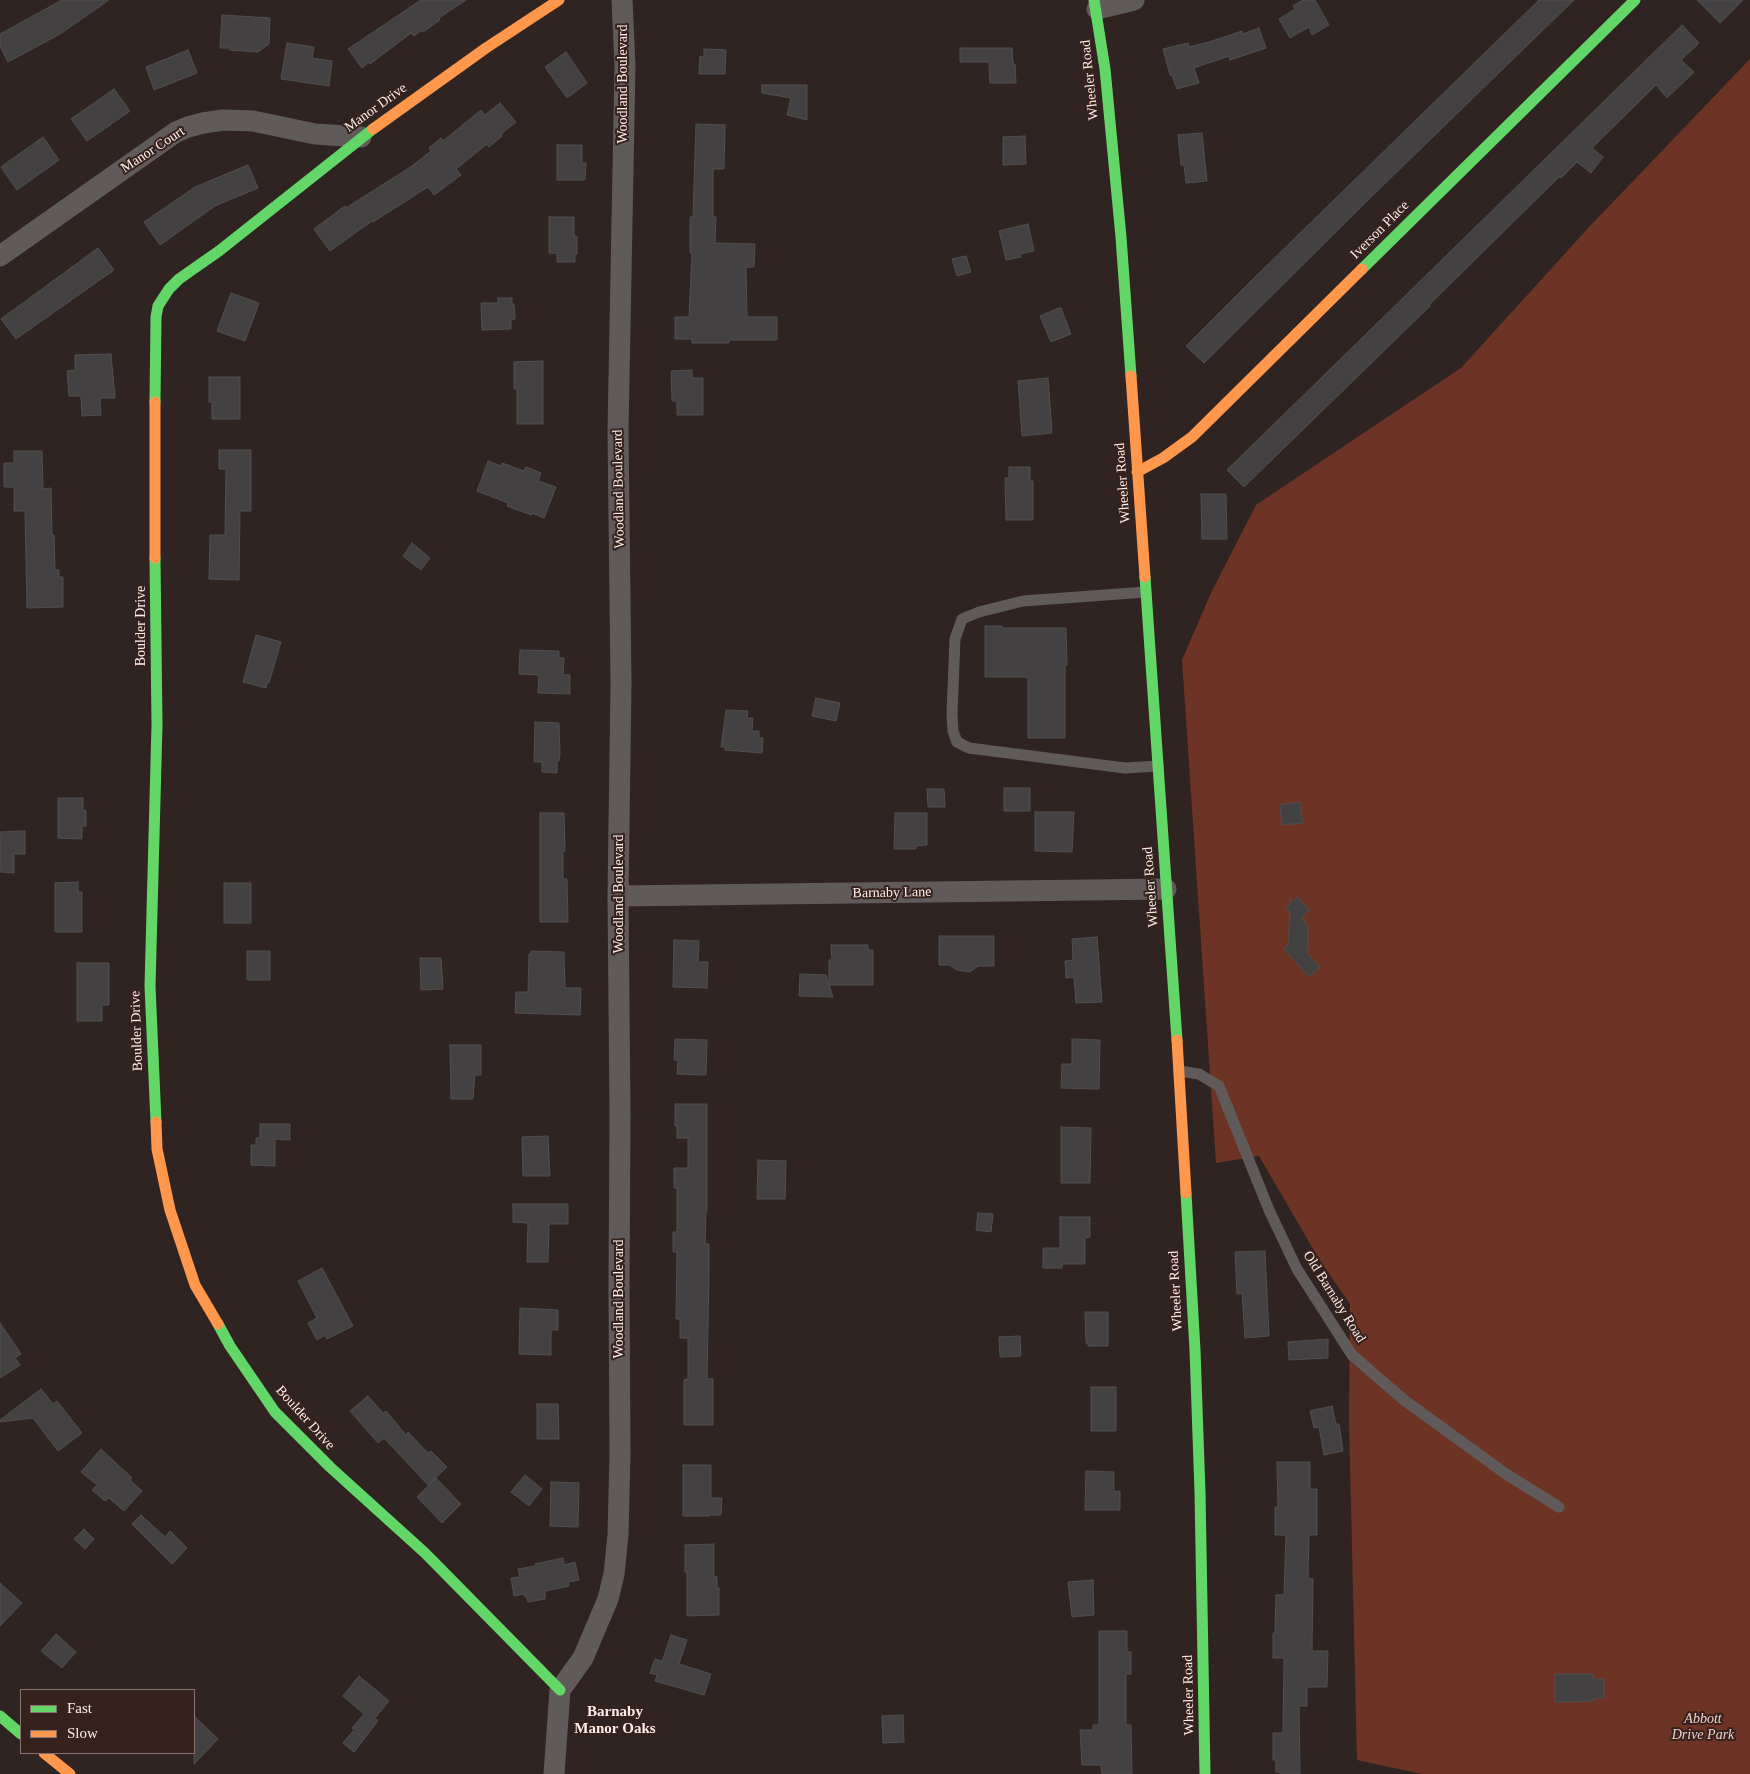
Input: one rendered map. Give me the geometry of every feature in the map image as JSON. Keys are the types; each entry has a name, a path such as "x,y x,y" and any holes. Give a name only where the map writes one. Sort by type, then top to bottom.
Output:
{"main road":[{"name":"Manor Drive","path":"219,251 361,137 486,48 559,0"},
{"name":"Iverson Place","path":"1137,472 1163,458 1192,437 1635,0"},
{"name":"Wheeler Road","path":"1095,4 1106,77 1121,236 1179,1071 1195,1359 1205,1774"},
{"name":"Boulder Drive","path":"219,251 169,289 158,306 156,317 154,456 157,725 150,986 157,1149 170,1210 195,1285 230,1346 275,1412 330,1468 425,1553 560,1690"},
{"path":"0,1716 20,1733"},
{"path":"45,1754 70,1774"}],"street":[{"name":"Woodland Boulevard","path":"560,1690 583,1658 608,1599 614,1574 618,1535 620,1454 618,1287 620,1115 618,896 621,684 618,430 625,66 622,0"},
{"path":"1095,4 1134,0"},
{"name":"Manor Court","path":"0,256 176,132 188,127 223,120 253,121 315,134 361,137"},
{"name":"Barnaby Lane","path":"618,896 1166,889"},
{"path":"554,1774 560,1690"}],"lane":[{"path":"1146,592 1023,601 979,612 962,619 955,639 953,731 958,742 969,748 1125,768 1158,766"},
{"name":"Old Barnaby Road","path":"1179,1071 1199,1074 1219,1086 1269,1210 1298,1269 1352,1355 1404,1400 1506,1474 1559,1507"}],"green space":[{"name":"Abbott Drive Park","path":"1750,59 1750,1774 1422,1774 1357,1760 1349,1421 1350,1304 1319,1259 1259,1156 1216,1163 1182,660 1211,593 1256,505 1461,368 1590,226"}],"building":[{"path":"62,0 109,0 60,34 8,62 0,46 0,34"},
{"path":"421,0 466,0 439,18 440,20 423,32 422,30 414,36 411,33 362,68 348,49"},
{"path":"1303,0 1315,0 1329,25 1312,35 1309,27 1290,38 1279,19 1295,9 1293,6"},
{"path":"1539,0 1574,0 1204,363 1186,346 1254,278"},
{"path":"1697,0 1743,0 1720,23"},
{"path":"222,15 270,18 269,44 258,52 220,48"},
{"path":"1682,25 1699,43 1681,60 1694,72 1667,98 1656,85 1592,148 1603,157 1591,173 1577,162 1561,178 1559,177 1244,487 1227,470"},
{"path":"1259,28 1266,48 1230,60 1229,56 1194,68 1199,83 1177,89 1172,75 1170,75 1163,49 1188,43 1189,47 1242,31 1243,34"},
{"path":"287,43 314,47 312,58 332,61 329,86 281,79"},
{"path":"960,48 1012,48 1016,83 990,83 989,62 960,62"},
{"path":"704,49 726,50 725,74 699,74 700,56 704,57"},
{"path":"188,50 197,73 154,90 146,67"},
{"path":"566,52 587,83 567,98 545,67"},
{"path":"762,85 807,85 807,120 787,115 791,98 762,93"},
{"path":"114,89 130,111 87,141 71,119"},
{"path":"500,103 516,122 489,147 487,144 456,169 461,175 434,195 428,187 372,221 330,251 314,229 345,206 346,208 412,166 431,151 429,148 441,138 443,141 481,110 485,115"},
{"path":"696,124 725,125 724,169 713,169 713,217 716,217 715,243 755,244 754,267 746,267 747,317 777,317 777,340 729,340 729,343 692,343 692,339 675,339 675,317 689,317 692,253 690,253 690,217 693,217"},
{"path":"1202,133 1207,181 1186,183 1184,165 1181,165 1178,135"},
{"path":"1025,136 1026,164 1003,165 1003,137"},
{"path":"43,137 59,160 17,190 1,167"},
{"path":"557,145 582,145 582,163 586,163 585,180 557,180"},
{"path":"248,165 258,188 215,206 160,245 144,222 195,187"},
{"path":"549,217 574,217 574,236 577,236 575,262 557,262 557,253 549,253"},
{"path":"1028,224 1034,251 1020,254 1021,257 1006,260 999,231"},
{"path":"98,248 114,270 16,339 1,319"},
{"path":"966,256 971,272 957,276 952,259"},
{"path":"231,293 259,303 245,341 217,331"},
{"path":"498,298 512,298 515,319 511,320 511,329 482,330 481,303 498,303"},
{"path":"1061,308 1071,334 1051,342 1040,316"},
{"path":"111,354 115,398 100,398 101,415 82,416 81,396 69,396 67,371 75,370 75,355"},
{"path":"543,361 543,424 517,424 517,389 514,389 514,362"},
{"path":"692,370 692,378 703,378 703,415 677,415 677,401 672,401 671,371"},
{"path":"209,377 240,377 240,419 212,419 212,402 209,402"},
{"path":"1048,378 1052,433 1022,436 1018,381"},
{"path":"219,450 251,450 251,511 240,511 239,580 209,579 210,535 225,535 226,469 219,469"},
{"path":"14,451 42,451 43,489 51,488 55,570 59,570 59,577 63,577 63,607 27,608 25,511 14,511 14,487 4,487 4,463 14,463"},
{"path":"488,461 501,466 502,463 524,471 526,467 541,473 538,481 556,487 544,518 507,506 508,503 477,491"},
{"path":"1009,467 1030,467 1030,481 1033,481 1033,520 1006,520 1005,478 1009,478"},
{"path":"1201,494 1226,494 1227,539 1202,539"},
{"path":"412,543 430,558 421,570 403,556"},
{"path":"985,626 1002,626 1002,628 1066,628 1065,738 1028,738 1028,677 985,677"},
{"path":"256,635 281,642 266,688 243,682"},
{"path":"520,650 559,651 559,658 564,658 563,675 570,675 570,694 538,693 539,675 519,674"},
{"path":"816,698 840,703 836,721 812,716"},
{"path":"726,710 748,711 747,718 753,718 752,731 759,731 759,738 763,738 762,753 725,750 725,747 721,747"},
{"path":"535,722 559,723 560,753 559,761 557,761 557,773 542,772 542,762 534,762"},
{"path":"1004,788 1030,788 1030,811 1004,811"},
{"path":"927,789 944,789 945,807 928,807"},
{"path":"58,798 83,798 83,811 86,810 86,826 82,826 82,839 58,838"},
{"path":"1300,802 1303,823 1282,825 1280,805"},
{"path":"1035,812 1074,812 1072,852 1035,851"},
{"path":"540,813 564,813 565,851 563,851 563,879 567,879 568,922 540,922"},
{"path":"895,813 927,813 927,845 916,846 916,849 894,849"},
{"path":"25,831 25,854 14,854 14,873 0,872 0,832"},
{"path":"78,882 78,892 82,892 82,932 55,932 55,883"},
{"path":"224,883 251,883 251,923 224,923"},
{"path":"1298,897 1309,910 1302,917 1308,927 1308,950 1306,952 1320,967 1309,977 1284,949 1288,945 1290,913 1285,908 1290,904 1290,898 1292,902"},
{"path":"939,936 994,936 994,966 978,966 970,972 957,970 949,965 939,965"},
{"path":"1097,937 1102,1002 1076,1003 1074,977 1066,978 1065,961 1073,960 1072,939"},
{"path":"674,940 699,941 698,962 708,962 707,988 673,987"},
{"path":"831,945 868,945 868,950 873,950 873,985 829,985 829,960 832,960"},
{"path":"247,951 270,951 270,980 247,980"},
{"path":"531,951 564,952 565,988 581,988 580,1015 515,1013 516,992 528,992 529,954 531,954"},
{"path":"420,958 441,958 443,989 421,990"},
{"path":"77,963 109,963 109,1005 102,1005 102,1021 77,1021"},
{"path":"800,974 826,975 833,997 799,996"},
{"path":"675,1039 707,1040 706,1075 677,1074 678,1060 674,1060"},
{"path":"1072,1039 1100,1040 1099,1089 1061,1088 1062,1064 1072,1064"},
{"path":"450,1045 481,1045 481,1075 475,1075 473,1099 451,1099"},
{"path":"675,1104 707,1104 707,1211 705,1244 709,1244 709,1272 707,1379 713,1379 713,1425 684,1425 684,1380 688,1379 688,1338 680,1338 680,1319 676,1319 677,1252 673,1252 673,1232 677,1232 677,1188 674,1188 674,1168 688,1168 688,1138 677,1138"},
{"path":"260,1124 290,1124 290,1140 275,1139 275,1166 251,1165 251,1145 256,1145 256,1138 260,1138"},
{"path":"1061,1127 1091,1128 1090,1183 1061,1183"},
{"path":"548,1136 550,1176 523,1176 522,1137"},
{"path":"758,1160 786,1161 785,1199 757,1199"},
{"path":"513,1204 568,1204 568,1224 549,1224 548,1262 527,1262 528,1223 513,1222"},
{"path":"978,1213 993,1214 991,1232 976,1230"},
{"path":"1060,1217 1090,1217 1090,1237 1085,1238 1085,1264 1062,1264 1062,1268 1043,1268 1043,1248 1060,1248"},
{"path":"1265,1251 1269,1336 1245,1338 1242,1293 1237,1294 1235,1252"},
{"path":"322,1268 353,1326 327,1339 325,1335 317,1340 308,1323 317,1318 298,1281"},
{"path":"520,1308 558,1310 558,1330 551,1330 551,1355 519,1354"},
{"path":"1085,1312 1108,1312 1108,1346 1088,1346 1088,1343 1086,1343"},
{"path":"0,1323 21,1354 15,1358 20,1365 0,1378"},
{"path":"1020,1336 1021,1356 1000,1357 999,1337"},
{"path":"1328,1339 1328,1358 1289,1360 1288,1342"},
{"path":"1091,1387 1116,1387 1116,1431 1091,1431"},
{"path":"41,1389 53,1404 57,1401 82,1433 58,1451 33,1418 0,1422 0,1420"},
{"path":"368,1396 383,1413 386,1411 406,1435 408,1432 428,1453 431,1451 447,1467 428,1485 384,1438 378,1443 350,1411"},
{"path":"537,1404 558,1404 559,1439 537,1439"},
{"path":"1332,1406 1336,1424 1339,1424 1343,1451 1324,1455 1319,1427 1314,1428 1310,1411"},
{"path":"101,1449 132,1478 130,1480 142,1491 124,1511 109,1498 105,1501 92,1490 97,1485 81,1472"},
{"path":"1277,1462 1310,1462 1310,1489 1317,1489 1317,1535 1309,1535 1308,1579 1313,1579 1312,1651 1328,1651 1327,1687 1307,1687 1307,1706 1299,1706 1300,1774 1280,1774 1280,1772 1276,1772 1276,1760 1273,1760 1273,1733 1283,1733 1284,1658 1273,1658 1273,1633 1275,1633 1276,1595 1284,1595 1286,1535 1275,1535 1275,1507 1278,1507"},
{"path":"683,1465 711,1465 711,1498 722,1498 721,1515 683,1516"},
{"path":"1086,1471 1114,1472 1114,1492 1120,1491 1120,1510 1085,1510"},
{"path":"525,1475 542,1489 529,1506 511,1492"},
{"path":"436,1478 461,1504 442,1523 417,1497"},
{"path":"551,1482 579,1483 578,1527 550,1526"},
{"path":"141,1515 165,1537 170,1531 187,1548 172,1564 132,1524"},
{"path":"84,1529 94,1539 85,1549 74,1539"},
{"path":"714,1544 714,1576 717,1577 717,1588 719,1588 719,1615 687,1616 685,1545"},
{"path":"563,1558 564,1565 575,1562 579,1580 568,1582 569,1586 545,1591 545,1599 528,1602 524,1594 514,1596 511,1578 520,1577 518,1569"},
{"path":"1093,1580 1094,1615 1072,1617 1068,1582"},
{"path":"0,1583 22,1603 0,1626"},
{"path":"1099,1631 1127,1631 1127,1652 1131,1652 1131,1674 1126,1674 1126,1725 1131,1725 1132,1774 1102,1774 1101,1765 1082,1765 1080,1730 1093,1730 1093,1725 1099,1725"},
{"path":"56,1634 76,1652 62,1668 41,1651"},
{"path":"671,1635 687,1640 679,1664 711,1674 704,1695 655,1681 657,1675 650,1673 655,1659 661,1661 663,1659"},
{"path":"1555,1674 1593,1674 1593,1679 1604,1679 1604,1698 1594,1698 1594,1701 1555,1702"},
{"path":"359,1676 389,1701 375,1718 378,1721 354,1752 343,1743 353,1731 364,1738 352,1728 364,1714 343,1696"},
{"path":"903,1715 904,1742 883,1743 882,1716"},
{"path":"195,1717 218,1739 194,1764 195,1754"}],"traffic: fast":[{"path":"1094,0 1105,69 1121,237 1131,376"},
{"path":"1362,269 1635,0"},
{"path":"155,402 156,317 158,306 169,289 179,279 219,251 373,129"},
{"path":"155,558 157,725 150,986 156,1122"},
{"path":"1145,577 1177,1040"},
{"path":"1186,1193 1195,1350 1200,1492 1205,1774"},
{"path":"218,1324 230,1346 275,1412 330,1467 425,1553 560,1690"},
{"path":"0,1716 20,1733"}],"traffic: slow":[{"path":"373,129 486,48 559,0"},
{"path":"1137,472 1163,458 1192,437 1362,269"},
{"path":"1131,376 1145,577"},
{"path":"155,402 155,558"},
{"path":"1177,1040 1186,1193"},
{"path":"156,1122 157,1149 170,1210 195,1285 218,1324"},
{"path":"45,1754 70,1774"}],"district":[{"name":"Barnaby Manor Oaks","path":"615,1720"}]}
